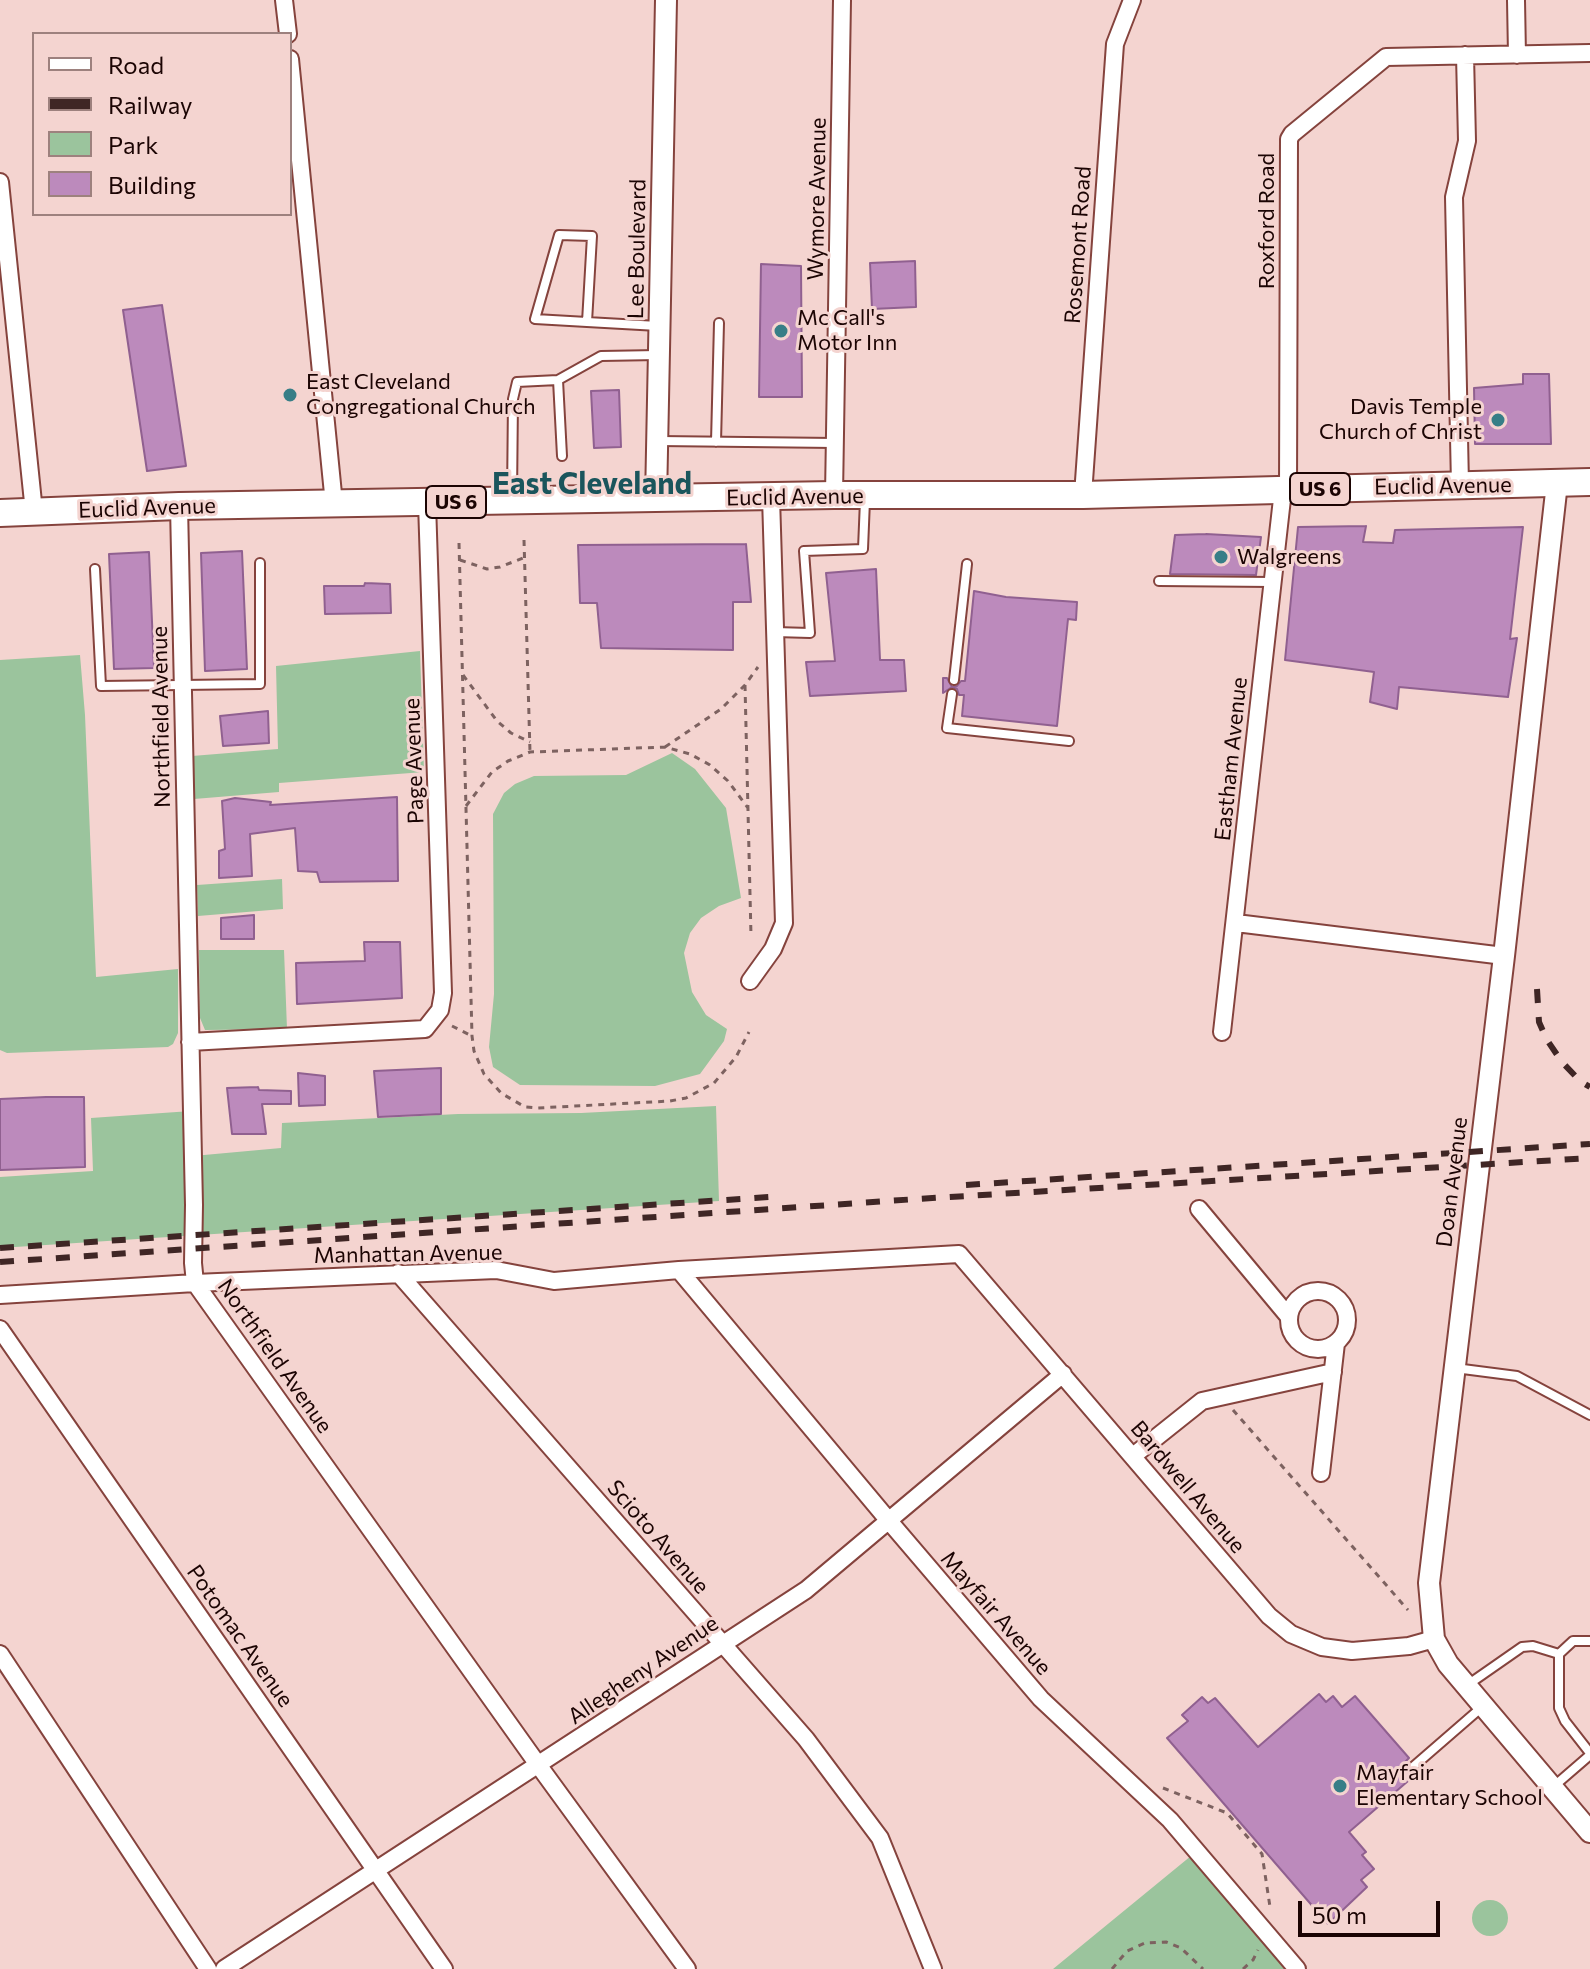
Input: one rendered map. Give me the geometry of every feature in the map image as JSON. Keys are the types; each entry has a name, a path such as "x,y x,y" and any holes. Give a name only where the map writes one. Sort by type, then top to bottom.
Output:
{"main road":[{"name":"Euclid Avenue","path":"0,513 179,506 834,495 1083,495 1590,482"}],"street":[{"path":"284,0 288,32"},
{"name":"Lee Boulevard","path":"656,500 666,0"},
{"name":"Wymore Avenue","path":"834,495 842,0"},
{"name":"Rosemont Road","path":"1083,495 1115,44 1132,0"},
{"path":"1516,0 1517,55"},
{"name":"Roxford Road","path":"1286,490 1289,139 1386,57 1590,53"},
{"path":"1460,485 1454,197 1467,141 1465,55"},
{"path":"292,79 334,504"},
{"path":"0,182 34,512"},
{"name":"Doan Avenue","path":"1557,483 1429,1583 1434,1639 1448,1664 1590,1832"},
{"name":"Eastham Avenue","path":"1222,1032 1272,582 1286,490"},
{"path":"750,981 773,949 784,923 771,497"},
{"name":"Page Avenue","path":"427,503 444,1022"},
{"name":"Northfield Avenue","path":"179,506 195,1283 687,1969"},
{"path":"1236,923 1504,956"},
{"path":"190,1042 425,1029 444,1022"},
{"path":"1199,1209 1289,1317 1293,1335 1307,1347 1327,1348 1336,1343 1343,1335 1347,1316 1338,1298 1330,1293 1312,1291 1296,1300 1289,1317"},
{"name":"Manhattan Avenue","path":"0,1295 496,1270 554,1281 679,1270 959,1254"},
{"name":"Bardwell Avenue","path":"959,1254 1269,1616 1291,1634 1322,1647 1352,1651 1409,1646 1434,1639"},
{"name":"Mayfair Avenue","path":"679,1270 1041,1699 1170,1820 1297,1969"},
{"name":"Scioto Avenue","path":"398,1273 806,1739 880,1838 933,1969"},
{"name":"Potomac Avenue","path":"0,1329 444,1969"},
{"path":"1321,1473 1336,1343"},
{"path":"1133,1456 1202,1401 1333,1372"},
{"name":"Allegheny Avenue","path":"224,1969 806,1590 1063,1374"},
{"path":"0,1654 208,1969"}],"lane":[{"path":"587,322 592,236 559,235 535,319 587,322 659,326"},
{"path":"716,442 719,323"},
{"path":"511,501 513,399 517,382 558,380 601,356 658,355"},
{"path":"558,380 562,456"},
{"path":"657,441 835,443"},
{"path":"775,632 810,633 804,551 863,549 865,495"},
{"path":"95,569 101,686 260,684 260,563"},
{"path":"954,680 967,564"},
{"path":"1159,581 1272,582"},
{"path":"952,694 947,728 1069,741"},
{"path":"1454,1368 1517,1376 1590,1415"},
{"path":"1552,1788 1590,1754 1559,1708 1559,1654 1573,1641 1590,1641"},
{"path":"1466,1686 1522,1647 1533,1646 1559,1654"},
{"path":"1414,1766 1483,1706"}],"path":[{"path":"524,540 530,752"},
{"path":"459,543 472,1036 479,1064 491,1084 514,1103 538,1108 670,1101 686,1098 714,1083 725,1072 749,1032"},
{"path":"460,560 487,569 523,558"},
{"path":"665,747 713,716 745,685 762,662"},
{"path":"463,675 497,721 517,737 530,742"},
{"path":"745,685 751,936"},
{"path":"466,806 492,772 530,752 665,747 690,754 710,765 728,781 748,808"},
{"path":"444,1022 472,1036"},
{"path":"1231,1408 1408,1610"},
{"path":"1163,1788 1227,1813 1262,1854 1270,1907"},
{"path":"1112,1969 1127,1951 1145,1943 1166,1942 1181,1948 1203,1969"},
{"path":"1246,1968 1262,1944"}],"green space":[{"path":"420,651 424,772 279,783 279,792 194,799 192,756 278,749 276,666"},
{"path":"80,655 96,977 178,969 178,1033 168,1047 7,1053 0,1050 0,660"},
{"path":"672,753 695,769 726,808 741,898 719,906 701,918 690,933 684,953 692,992 706,1015 727,1029 724,1041 700,1074 655,1086 520,1085 493,1067 489,1047 494,994 493,814 504,793 515,784 534,776 626,775"},
{"path":"282,879 283,909 198,916 197,885"},
{"path":"199,950 284,950 287,1029 205,1030 200,1018"},
{"path":"716,1106 719,1201 0,1248 0,1177 93,1171 91,1118 191,1111 193,1156 281,1148 282,1123"},
{"path":"1197,1851 1297,1969 1053,1969"},
{"path":"1490,1900 1503,1905 1508,1918 1503,1931 1490,1936 1477,1931 1472,1918 1477,1905"}],"building":[{"path":"915,261 916,307 872,309 870,263"},
{"name":"Mc Call's Motor Inn","path":"761,264 801,266 802,397 759,397"},
{"path":"162,305 186,466 147,471 123,310"},
{"path":"1523,374 1549,374 1551,444 1475,444 1474,388 1523,384"},
{"path":"619,390 621,447 594,448 591,391"},
{"path":"1366,526 1363,542 1393,543 1395,530 1523,527 1510,639 1517,638 1508,697 1399,687 1397,709 1370,702 1374,672 1285,660 1298,527"},
{"path":"1175,535 1261,537 1256,575 1170,574"},
{"path":"746,544 751,602 733,602 733,650 601,648 597,603 580,603 578,545"},
{"path":"242,551 247,669 205,671 201,553"},
{"path":"149,552 154,668 114,669 109,554"},
{"path":"876,569 880,660 904,660 906,691 810,696 806,662 835,661 826,573"},
{"path":"365,583 390,584 391,613 325,614 324,586 364,586"},
{"path":"974,591 1006,597 1077,602 1076,620 1068,619 1057,726 962,716 964,695 959,695 957,689 952,687 965,681"},
{"path":"943,678 947,678 952,687 943,693"},
{"path":"268,711 269,743 223,746 220,716"},
{"path":"397,797 398,881 320,882 317,872 298,871 295,828 250,834 252,876 219,878 219,851 225,849 222,801 235,798 271,802 270,805"},
{"path":"254,915 254,939 221,939 221,918"},
{"path":"364,942 400,942 402,998 297,1004 296,963 365,961"},
{"path":"441,1068 441,1114 378,1117 374,1071"},
{"path":"298,1073 325,1076 325,1105 299,1106"},
{"path":"258,1087 259,1090 291,1091 291,1104 262,1104 266,1134 232,1134 227,1088"},
{"path":"84,1097 85,1167 0,1170 0,1099"},
{"path":"1319,1694 1326,1702 1333,1696 1342,1707 1355,1696 1409,1758 1404,1763 1415,1775 1349,1832 1366,1852 1362,1855 1374,1869 1361,1880 1367,1887 1328,1924 1167,1738 1188,1721 1182,1715 1202,1697 1208,1703 1215,1698 1258,1747"}],"railway":[{"path":"1537,989 1539,1022 1547,1040 1562,1062 1590,1087"},
{"path":"966,1185 1590,1144"},
{"path":"0,1262 917,1199 1590,1158"},
{"path":"0,1248 770,1197"}],"place":[{"name":"Mc Call's Motor Inn","path":"781,331"},
{"name":"East Cleveland Congregational Church","path":"290,395"},
{"name":"Davis Temple Church of Christ","path":"1498,420"},
{"name":"Walgreens","path":"1221,557"},
{"name":"Mayfair Elementary School","path":"1340,1786"}],"district":[{"name":"East Cleveland","path":"592,484"}]}
